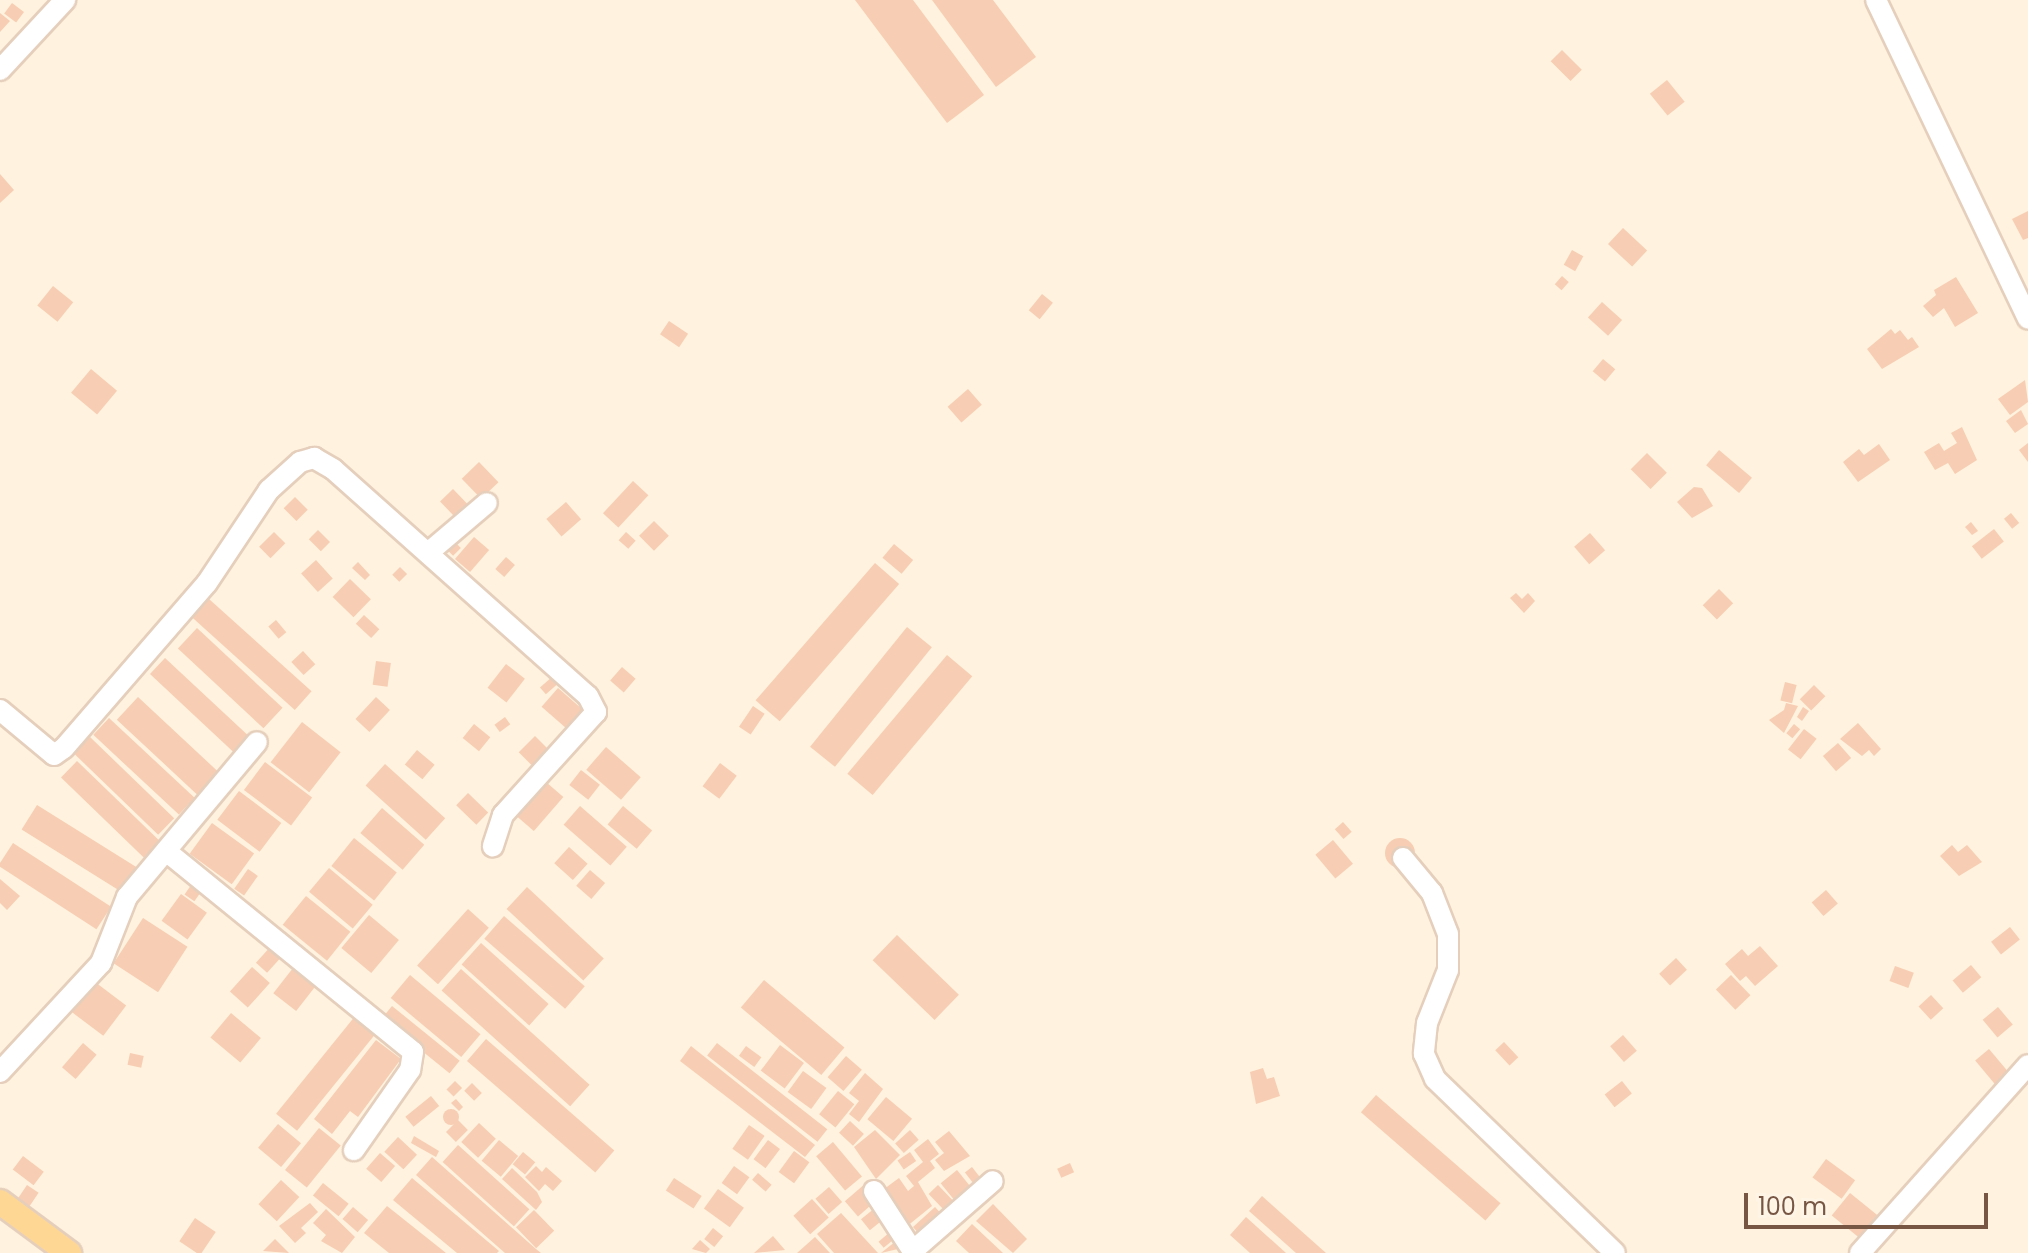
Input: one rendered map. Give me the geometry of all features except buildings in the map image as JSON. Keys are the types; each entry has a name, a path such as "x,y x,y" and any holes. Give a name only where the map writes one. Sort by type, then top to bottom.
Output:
{"main road":[{"path":"0,1202 69,1253"}],"street":[{"path":"0,70 65,0"},
{"path":"1876,0 2028,319"},
{"path":"0,710 54,755 64,748 207,583 269,490 300,462 314,458 333,469 588,696 596,712 503,815 493,846"},
{"path":"428,553 487,503"},
{"path":"0,1072 101,963 127,897 257,742"},
{"path":"166,851 413,1052 410,1070 354,1150"},
{"path":"1403,858 1432,893 1448,934 1448,970 1427,1023 1424,1054 1435,1079 1615,1253"},
{"path":"1860,1253 2028,1065"},
{"path":"874,1191 915,1251 993,1181"}]}
